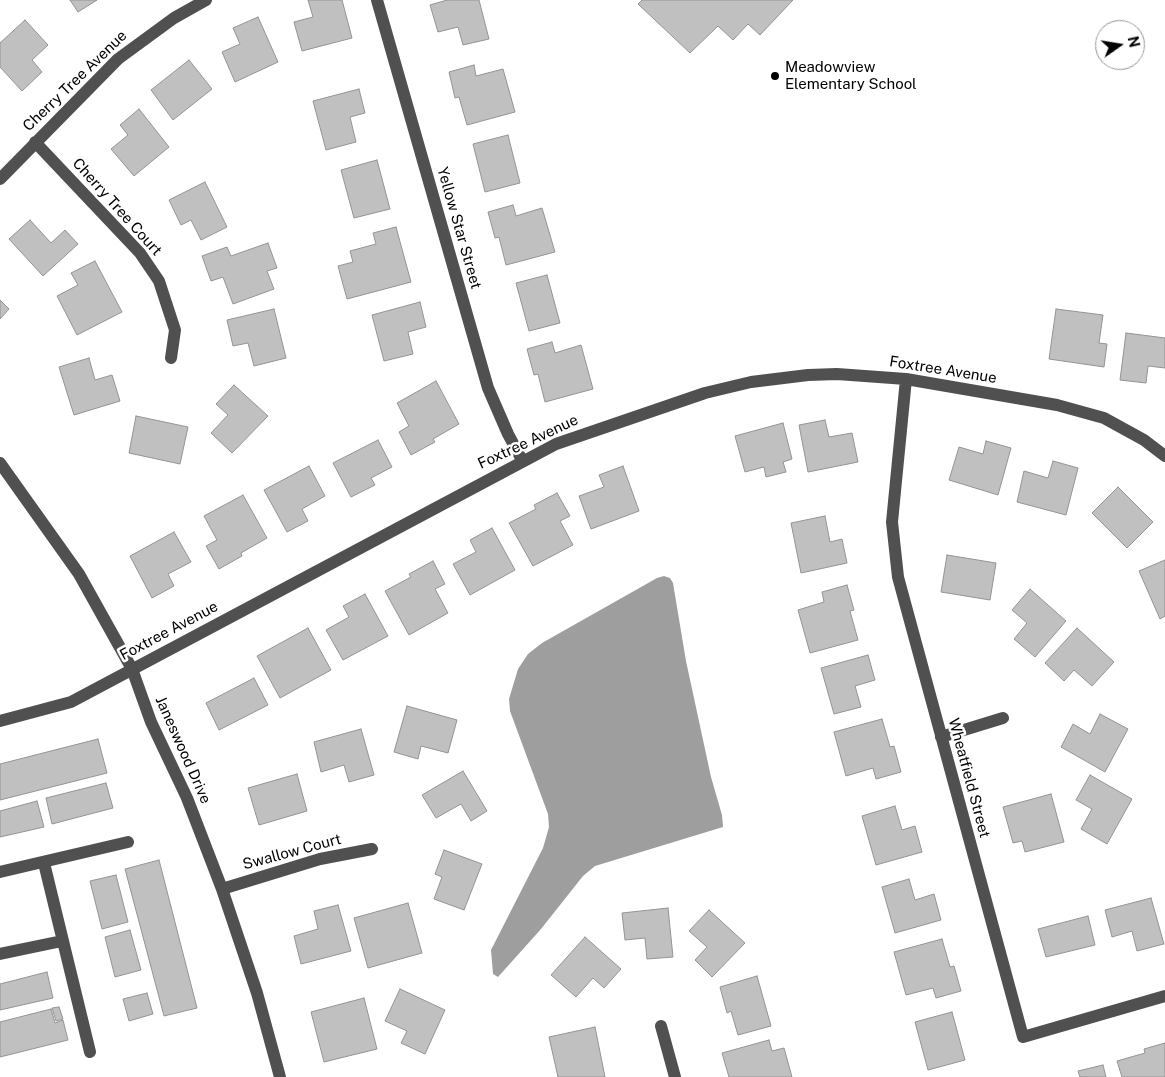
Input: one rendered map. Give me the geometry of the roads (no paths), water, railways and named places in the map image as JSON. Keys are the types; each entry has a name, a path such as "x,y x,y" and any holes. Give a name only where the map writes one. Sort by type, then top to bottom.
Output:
{"street":[{"name":"Cherry Tree Avenue","path":"0,179 34,142 118,59 174,18 206,0"},
{"name":"Yellow Star Street","path":"377,0 488,388 508,434 522,460"},
{"name":"Cherry Tree Court","path":"34,142 140,252 159,281 175,330 171,358"},
{"name":"Foxtree Avenue","path":"0,722 71,702 522,460 586,432 705,393 751,382 808,375 837,374 906,379 1058,405 1104,418 1144,440 1165,456"},
{"name":"Wheatfield Street","path":"906,379 892,522 904,602 1023,1037 1165,996"},
{"name":"Janeswood Drive","path":"0,463 79,574 132,669 151,722 187,798 222,889 257,993 280,1077"},
{"path":"941,738 1003,718"},
{"path":"0,872 128,842"},
{"name":"Swallow Court","path":"222,889 320,859 372,849"},
{"path":"44,863 90,1052"},
{"path":"0,954 62,941"},
{"path":"661,1026 676,1077"}],"place":[{"name":"Meadowview Elementary School","path":"775,76"}]}
